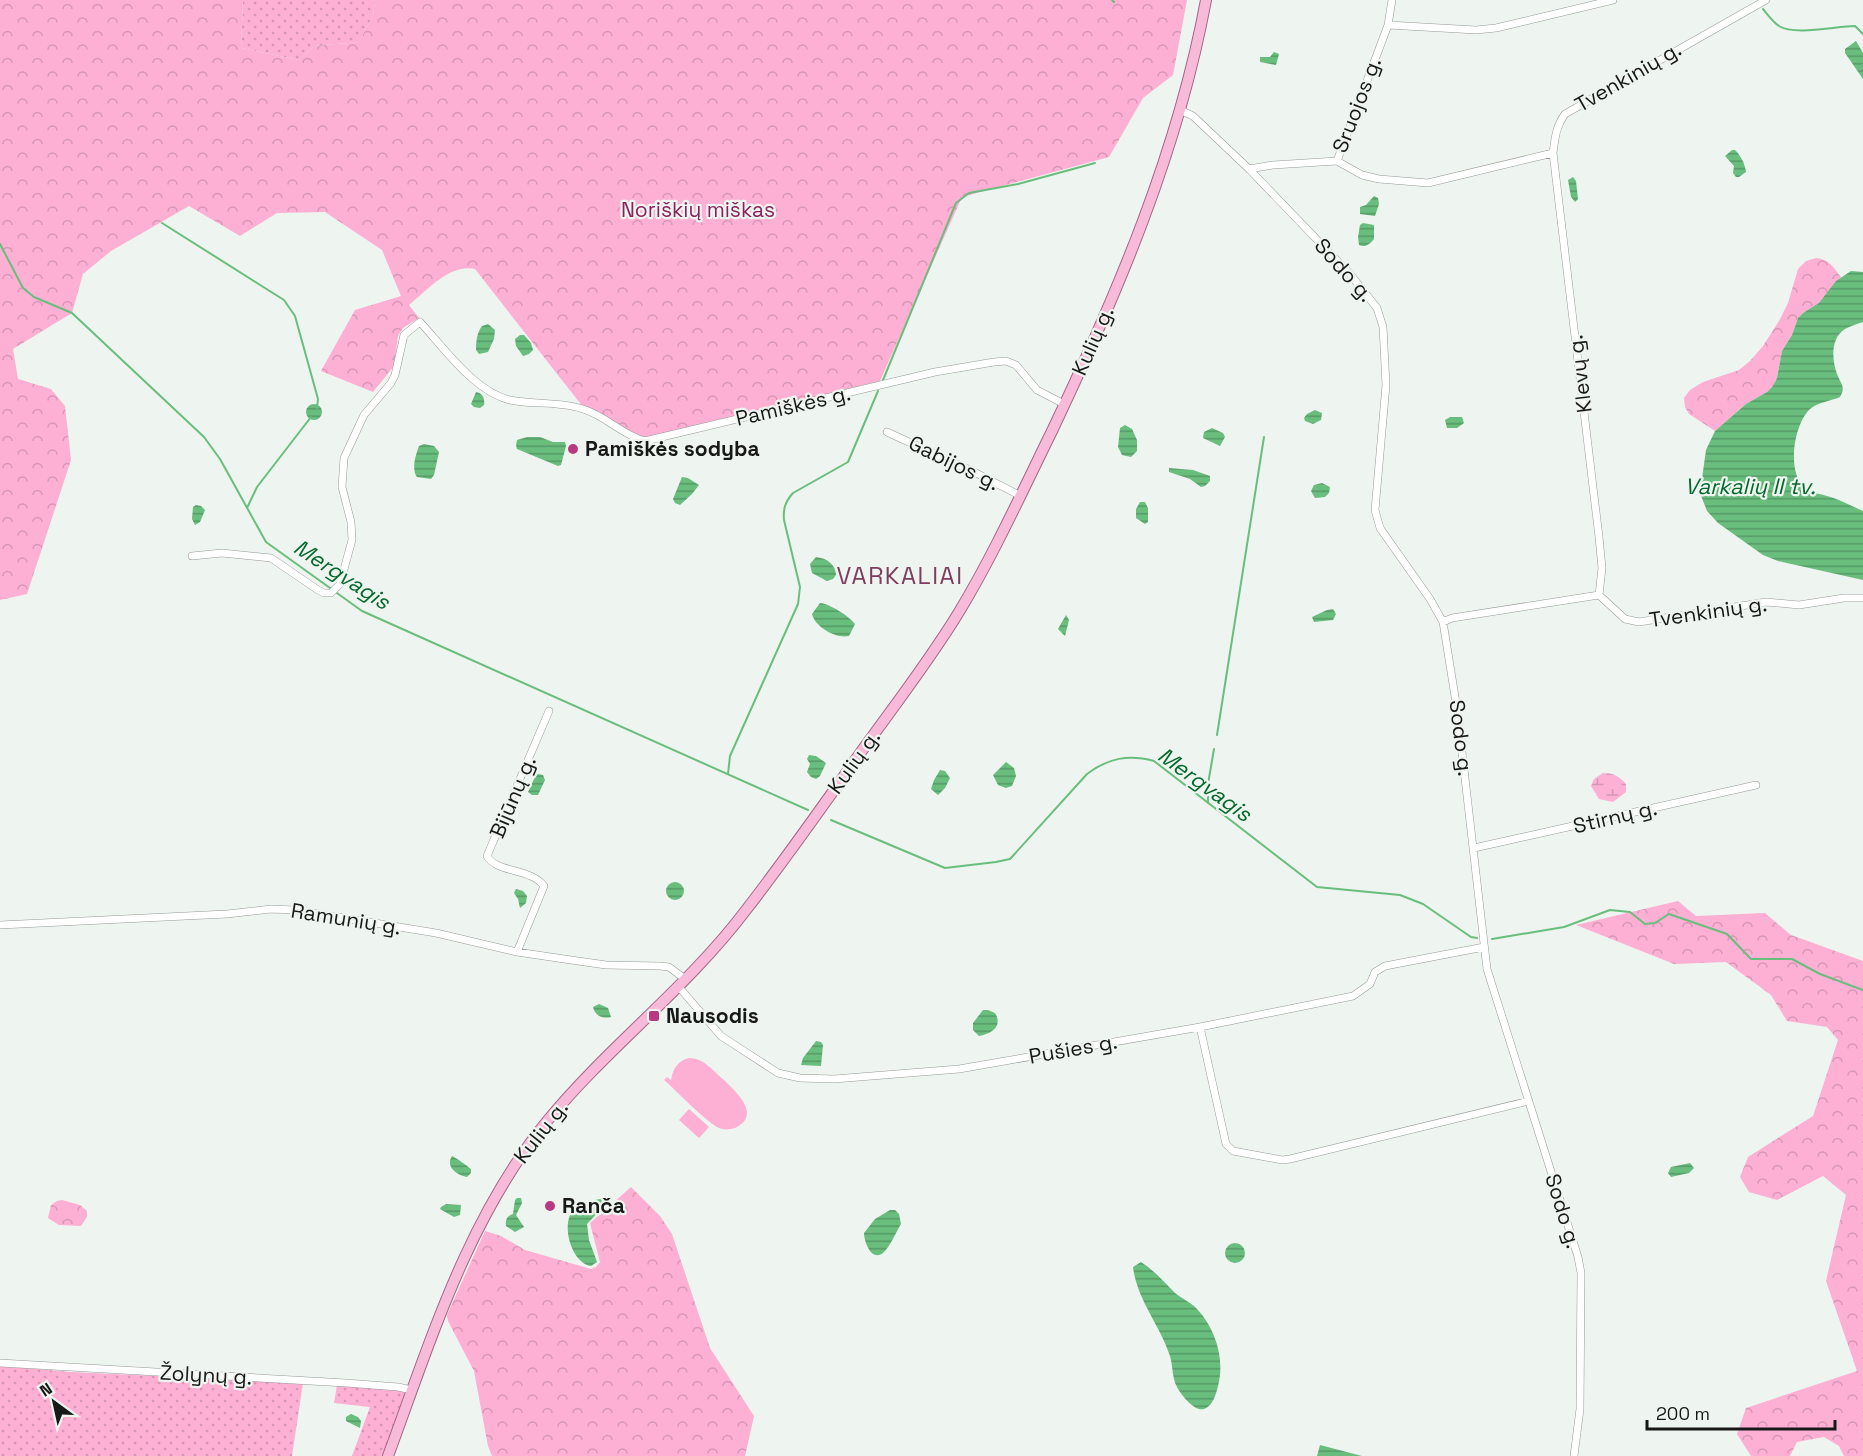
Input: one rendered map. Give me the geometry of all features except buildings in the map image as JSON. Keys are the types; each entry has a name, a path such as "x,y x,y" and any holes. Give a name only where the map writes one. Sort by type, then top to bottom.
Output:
{"main road":[{"name":"Kulių g.","path":"388,1456 466,1252 509,1175 548,1121 578,1086 682,983 750,905 922,667 984,569 1064,404 1127,266 1170,145 1206,0"}],"street":[{"name":"Sruojos g.","path":"1249,169 1273,165 1337,161 1388,25 1392,0"},
{"path":"1388,25 1476,30 1496,28 1613,0"},
{"name":"Tvenkinių g.","path":"1553,153 1559,122 1565,114 1766,0"},
{"name":"Sodo g.","path":"1180,110 1194,116 1249,169 1350,274 1372,300 1381,316 1386,385 1375,510 1380,528 1431,599 1443,622 1457,709 1484,947 1491,984 1513,1045 1581,1273 1580,1409 1574,1456"},
{"path":"1337,161 1362,175 1378,179 1428,183 1553,153"},
{"name":"Klevų g.","path":"1553,153 1599,537 1602,568 1599,595"},
{"name":"Pamiškės g.","path":"192,556 222,553 271,558 318,590 332,593 340,584 352,540 351,522 342,487 344,458 364,416 395,375 404,335 420,322 459,365 491,393 509,400 583,409 601,416 632,436 645,441 935,372 993,362 1006,361 1016,365 1037,390 1064,404"},
{"name":"Gabijos g.","path":"887,432 1020,496"},
{"path":"1443,622 1452,618 1599,595"},
{"name":"Tvenkinių g.","path":"1599,595 1624,619 1639,622 1766,602 1799,605 1844,598 1863,598"},
{"name":"Bijūnų g.","path":"517,952 544,886 530,875 492,863 487,856 549,711"},
{"name":"Stirnų g.","path":"1474,848 1756,785"},
{"name":"Ramunių g.","path":"0,925 227,914 271,909 295,910 436,933 517,952 606,965 660,966 669,968 682,983"},
{"name":"Pušies g.","path":"682,983 721,1036 778,1073 800,1078 834,1079 959,1069 1200,1027 1353,996 1370,984 1375,972 1384,966 1484,947"},
{"path":"1200,1027 1226,1144 1233,1151 1282,1160 1290,1159 1529,1101"},
{"name":"Žolynų g.","path":"0,1363 346,1383 412,1390"}],"green space":[{"name":"Noriškių miškas","path":"0,0 243,0 241,48 299,60 314,46 359,42 373,16 375,0 1187,0 1173,75 1143,98 1109,157 962,197 880,381 650,437 633,434 583,407 475,269 465,268 448,274 409,305 419,318 403,328 398,336 394,366 373,392 321,371 355,310 401,296 382,250 325,212 277,213 240,236 189,206 111,251 83,274 72,313 13,349 18,379 51,389 65,406 71,460 27,594 0,600"},
{"path":"243,0 375,0 373,16 359,42 314,46 299,60 241,48"},
{"path":"1816,258 1828,262 1841,277 1819,304 1798,318 1792,335 1782,351 1777,378 1773,386 1746,404 1715,431 1689,414 1684,398 1690,390 1703,382 1739,370 1763,346 1788,303 1798,269 1806,261"},
{"path":"1603,773 1616,776 1626,784 1626,792 1613,802 1599,799 1591,786 1594,779"},
{"path":"1678,901 1696,916 1765,913 1791,935 1863,961 1863,1456 1844,1456 1839,1446 1824,1437 1797,1442 1790,1456 1751,1456 1737,1434 1746,1408 1857,1371 1826,1281 1846,1195 1823,1176 1777,1200 1749,1192 1740,1177 1748,1157 1813,1116 1838,1040 1827,1027 1787,1021 1771,995 1726,962 1674,964 1576,925"},
{"path":"689,1058 699,1060 708,1066 740,1097 747,1110 747,1117 743,1123 730,1129 717,1127 664,1080 667,1077 671,1080 677,1066"},
{"path":"689,1109 709,1127 699,1138 679,1120"},
{"path":"631,1187 660,1216 672,1234 710,1348 754,1416 745,1456 492,1456 488,1446 474,1371 447,1315 485,1231 501,1236 525,1250 591,1269 600,1262 590,1223"},
{"path":"62,1200 80,1205 87,1211 87,1217 81,1226 59,1225 48,1218 51,1205"},
{"path":"0,1366 72,1372 303,1383 292,1456 0,1456"},
{"path":"337,1385 404,1391 405,1399 383,1456 352,1456 370,1407 334,1403"}],"water":[{"path":"1856,41 1863,53 1863,79 1845,53 1845,49"},
{"path":"1274,52 1279,54 1276,65 1260,62 1260,57 1270,57"},
{"path":"1735,150 1744,163 1746,172 1739,177 1733,173 1734,166 1725,156"},
{"path":"1573,177 1576,181 1578,199 1575,202 1571,197 1568,180"},
{"path":"1374,196 1378,198 1379,204 1375,216 1360,214 1360,207 1366,205"},
{"path":"1363,223 1374,225 1374,239 1363,246 1359,245 1358,237 1360,225"},
{"name":"Varkalių II tv.","path":"1851,271 1863,272 1863,322 1845,329 1840,333 1835,344 1834,363 1843,391 1840,397 1813,407 1804,416 1797,436 1794,458 1798,479 1804,488 1863,511 1863,580 1778,561 1763,555 1718,523 1707,511 1700,493 1706,450 1715,431 1746,404 1773,386 1777,378 1782,351 1792,335 1798,318 1819,303 1836,281"},
{"path":"488,324 495,330 494,339 488,352 479,354 476,350 478,334 482,326"},
{"path":"524,335 531,343 533,350 523,356 516,346 515,339"},
{"path":"476,392 484,399 484,405 480,408 471,404"},
{"path":"314,404 320,406 322,412 320,418 314,420 308,418 306,412 308,406"},
{"path":"1315,410 1322,413 1321,420 1313,424 1305,421 1307,414"},
{"path":"1450,417 1462,417 1464,423 1457,428 1447,428 1445,420"},
{"path":"1125,425 1132,429 1137,440 1137,451 1131,457 1122,455 1118,447 1120,428"},
{"path":"1212,428 1223,433 1225,437 1220,446 1203,438 1204,432"},
{"path":"527,437 565,442 561,465 558,466 517,449 517,440"},
{"path":"424,444 434,446 439,452 431,479 417,477 414,470 419,446"},
{"path":"1169,468 1193,470 1210,476 1210,481 1201,487 1190,479 1169,472"},
{"path":"682,477 699,485 680,505 673,499"},
{"path":"1322,483 1330,487 1329,493 1325,497 1315,498 1311,491 1314,485"},
{"path":"1140,502 1145,502 1148,508 1148,522 1145,524 1136,518 1136,509"},
{"path":"196,505 205,510 200,522 195,525 192,519 193,507"},
{"path":"816,557 827,560 833,565 836,575 833,579 827,581 812,573 810,564"},
{"path":"820,603 839,611 855,624 849,636 832,634 817,623 812,614"},
{"path":"1333,609 1336,614 1333,620 1314,622 1312,617"},
{"path":"1066,615 1069,620 1065,636 1058,629"},
{"path":"809,755 816,756 826,763 820,776 816,779 807,772 810,764 807,759"},
{"path":"1006,762 1014,768 1016,776 1012,786 1006,788 998,785 993,775"},
{"path":"940,770 945,771 950,778 938,795 931,789"},
{"path":"538,774 543,775 545,780 538,795 532,795 528,792"},
{"path":"671,882 679,882 684,887 682,898 671,900 666,895 666,887"},
{"path":"516,889 523,891 527,896 526,903 520,908 514,893"},
{"path":"599,1004 608,1008 611,1017 605,1018 597,1015 593,1007"},
{"path":"983,1010 995,1013 998,1022 995,1029 979,1036 973,1030 973,1023"},
{"path":"816,1041 823,1045 821,1066 801,1065 803,1058"},
{"path":"452,1156 471,1169 467,1177 451,1167"},
{"path":"1690,1163 1694,1168 1689,1173 1671,1177 1668,1173 1671,1167"},
{"path":"517,1198 521,1198 522,1203 516,1215 524,1227 515,1232 506,1226 506,1222 513,1214"},
{"path":"606,1198 609,1201 587,1224 589,1240 597,1262 591,1266 578,1258 573,1250 568,1223 570,1215 577,1206"},
{"path":"446,1204 461,1205 460,1215 454,1217 440,1209"},
{"path":"890,1210 895,1210 899,1214 901,1224 886,1250 875,1255 865,1241 864,1233 875,1219"},
{"path":"1231,1243 1239,1243 1245,1249 1245,1257 1239,1263 1231,1263 1225,1257 1225,1249"},
{"path":"1141,1262 1175,1293 1195,1307 1204,1317 1214,1335 1219,1355 1220,1376 1214,1399 1204,1409 1197,1408 1189,1402 1175,1383 1166,1345 1135,1279 1133,1267"},
{"path":"351,1414 361,1421 360,1428 346,1421 346,1417"},
{"path":"1320,1445 1362,1456 1317,1456"}],"waterway":[{"path":"1763,9 1779,26 1786,29 1805,30 1855,26 1863,34"},
{"path":"883,380 956,203 969,193 1018,184 1095,163"},
{"path":"162,223 284,300 295,316 318,399 317,408"},
{"name":"Mergvagis","path":"0,244 23,288 34,297 72,313 204,437 220,459 266,542 362,611 808,810"},
{"path":"728,774 730,756 798,604 800,587 784,520 785,506 793,493 848,462 878,391"},
{"path":"247,508 257,487 311,417"},
{"path":"1217,735 1264,437"},
{"path":"1208,803 1208,784 1214,749"},
{"name":"Mergvagis","path":"831,820 945,868 996,862 1010,859 1087,774 1111,761 1127,758 1145,759 1154,761 1317,887 1400,895 1423,904 1471,937 1477,938"},
{"name":"Mergvagis","path":"1492,939 1564,927 1610,910 1630,912 1645,924 1655,923 1669,914 1727,934 1751,959 1792,959 1820,974 1863,990"}],"place":[{"name":"Pamiškės sodyba","path":"573,449"},
{"name":"Nausodis","path":"654,1016"},
{"name":"Ranča","path":"550,1206"}],"district":[{"name":"VARKALIAI","path":"900,576"}]}
